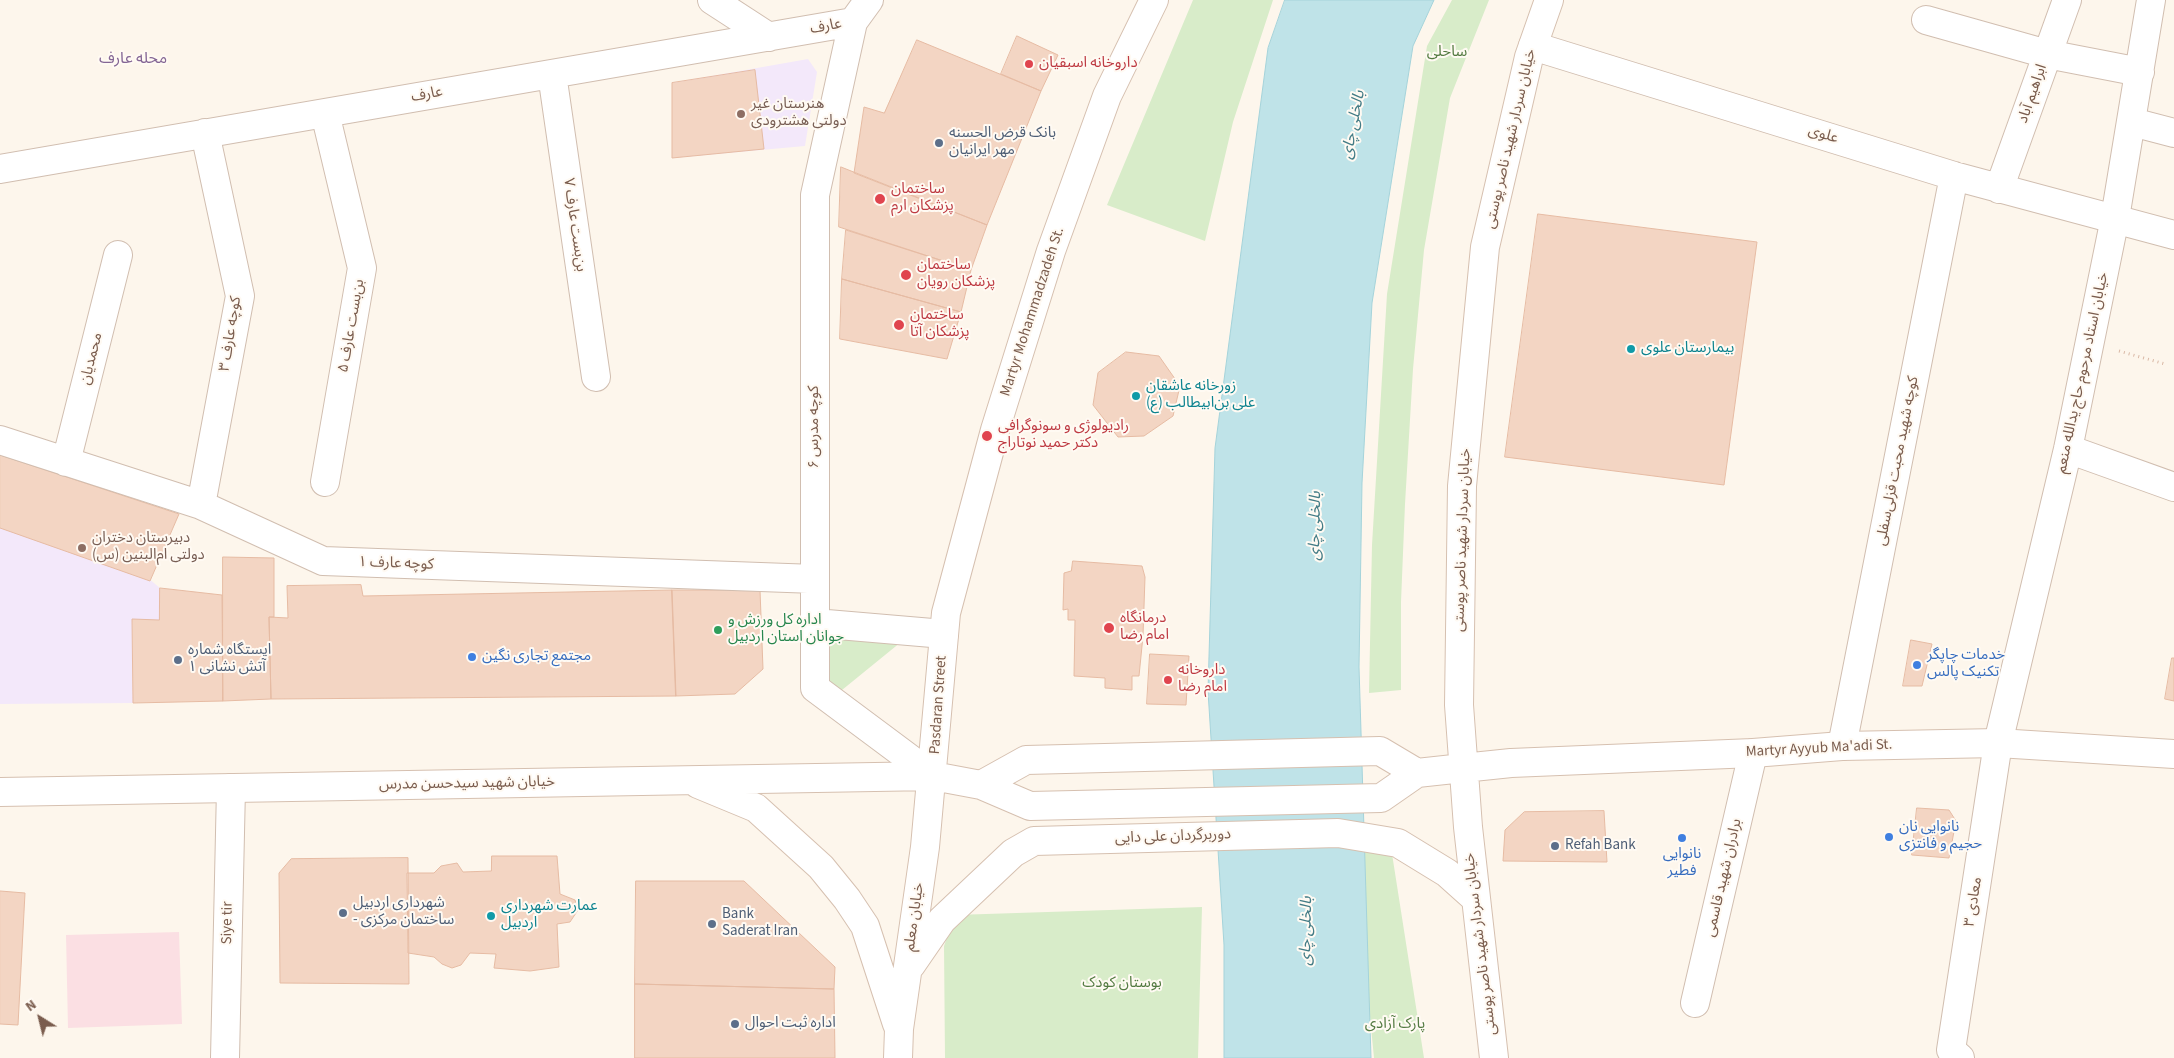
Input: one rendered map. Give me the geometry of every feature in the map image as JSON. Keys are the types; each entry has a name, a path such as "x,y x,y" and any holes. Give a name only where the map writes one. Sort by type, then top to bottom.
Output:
{"street":[{"path":"712,0 769,36"},
{"path":"853,22 869,0"},
{"name":"Martyr Mohammadzadeh St.","path":"944,634 946,614 995,430 1051,252 1107,96 1154,0"},
{"name":"خیابان سردار شهید ناصر پوستی","path":"1494,1058 1463,768 1459,705 1462,486 1485,248 1533,46 1549,0"},
{"name":"ابراهیم آباد","path":"1999,189 2067,0"},
{"name":"خیابان استاد مرحوم حاج یدالله منعم","path":"1998,743 2068,449 2090,343 2115,218 2152,0"},
{"path":"1926,20 2047,54 2140,72"},
{"name":"عارف","path":"0,169 853,22"},
{"name":"کوچه مدرس ۶","path":"853,22 815,196 815,688 933,776"},
{"name":"علوی","path":"1533,46 1954,176 2174,235"},
{"name":"بن‌بست عارف ۷","path":"552,74 596,377"},
{"name":"بن‌بست عارف ۵","path":"325,113 362,268 325,482"},
{"path":"2132,122 2174,134"},
{"name":"کوچه عارف ۳","path":"201,506 240,296 205,133"},
{"name":"کوچه شهید محبت قزلی‌سفلی","path":"1842,746 1954,176"},
{"name":"محمدیان","path":"66,462 118,255"},
{"name":"کوچه عارف ۱","path":"0,440 201,506 323,561 815,579"},
{"path":"2068,449 2174,487"},
{"path":"815,624 944,634"},
{"name":"Pasdaran Street","path":"933,776 944,634"},
{"name":"Martyr Ayyub Ma'adi St.","path":"1416,773 1512,763 1753,753 1842,746 1998,743 2174,754"},
{"name":"معادی ۳","path":"1960,1058 1951,1050 1998,743"},
{"path":"981,784 1026,760 1373,751 1380,751 1416,773"},
{"name":"برادران شهید قاسمی","path":"1695,1003 1753,753"},
{"name":"خیابان شهید سیدحسن مدرس","path":"0,792 933,776 981,784 1030,806 1381,798 1416,773"},
{"name":"خیابان معلم","path":"898,1058 898,1029 933,776"},
{"path":"687,780 756,808 821,867 847,899 865,926 898,1029"},
{"name":"Siye tir","path":"225,1058 231,788"},
{"name":"دوربرگردان علی دایی","path":"907,971 942,920 1013,852 1034,841 1338,833 1398,843 1447,873 1476,899"}],"path":[{"path":"2090,343 2165,364"}],"shaded area":[{"name":"هنرستان غیر دولتی هشترودی","path":"808,59 817,72 805,146 672,158 672,83"},
{"name":"دبیرستان دختران دولتی ام‌البنین (س)","path":"0,455 160,588 159,620 132,620 133,703 0,704"},
{"path":"179,932 182,1024 68,1028 66,935"}],"green space":[{"path":"1193,0 1273,0 1233,122 1205,241 1107,205"},
{"name":"ساحلی","path":"1452,0 1489,0 1450,98 1424,250 1413,369 1405,504 1401,602 1401,690 1369,693 1372,545 1387,294 1427,46"},
{"path":"824,633 901,642 842,690 825,691"},
{"name":"پارک آزادی","path":"1390,841 1424,1058 1374,1058 1353,842"},
{"name":"بوستان کودک","path":"1202,907 1198,1058 945,1058 944,946 955,915"}],"water":[{"name":"بالخلی چای","path":"1285,0 1434,0 1413,46 1372,303 1362,483 1359,667 1371,1058 1224,1058 1224,945 1208,691 1215,448 1268,48"}],"building":[{"name":"داروخانه اسبقیان","path":"1017,36 1058,55 1041,91 1001,74"},
{"name":"بانک قرض الحسنه مهر ایرانیان","path":"917,40 1041,91 987,225 854,173 864,107 884,113"},
{"name":"هنرستان غیر دولتی هشترودی","path":"755,70 764,149 672,158 672,83"},
{"name":"ساختمان پزشکان ارم","path":"841,167 987,225 971,270 839,227"},
{"name":"بیمارستان علوی","path":"1538,214 1757,242 1724,485 1505,457"},
{"name":"ساختمان پزشکان رویان","path":"846,230 971,270 961,312 842,279"},
{"name":"ساختمان پزشکان آتا","path":"842,279 961,312 947,359 840,339"},
{"name":"زورخانه عاشقان علی بن‌ابیطالب (ع)","path":"1126,352 1159,356 1180,386 1173,416 1144,436 1118,437 1093,405 1098,373"},
{"path":"0,455 179,514 150,581 0,528"},
{"path":"223,557 274,558 274,617 269,617 271,699 223,701"},
{"name":"درمانگاه امام رضا","path":"1073,561 1142,566 1145,577 1143,636 1139,676 1132,676 1132,690 1105,688 1105,678 1074,676 1075,620 1068,620 1068,609 1063,610 1064,573 1071,571"},
{"name":"مجتمع تجاری نگین","path":"361,585 363,596 672,590 676,696 271,699 269,617 288,618 287,586"},
{"name":"ایستگاه شماره ۱ آتش نشانی","path":"160,588 222,595 223,701 133,703 132,619 159,620"},
{"name":"اداره کل ورزش و جوانان استان اردبیل","path":"672,590 760,590 763,669 735,694 676,696"},
{"name":"خدمات چاپگر تکنیک پالس","path":"1911,640 1932,644 1922,686 1903,686"},
{"name":"داروخانه امام رضا","path":"1150,654 1189,656 1186,705 1147,704"},
{"path":"2172,658 2174,658 2174,701 2165,699"},
{"path":"1917,808 1949,810 1956,821 1949,858 1912,855"},
{"name":"Refah Bank","path":"1604,811 1607,862 1503,861 1505,830 1524,812"},
{"name":"عمارت شهرداری اردبیل","path":"492,856 557,856 560,894 575,900 578,910 570,922 557,924 559,967 530,971 494,968 496,954 470,953 461,965 452,968 442,964 434,957 408,953 407,873 434,873 441,866 457,863 463,872 491,871"},
{"name":"شهرداری اردبیل - ساختمان مرکزی","path":"408,858 409,984 280,983 279,873 291,859"},
{"name":"Bank Saderat Iran","path":"636,881 744,881 835,967 834,989 635,984"},
{"path":"0,891 25,893 18,1025 0,1024"},
{"name":"اداره ثبت احوال","path":"635,984 834,989 835,1058 635,1058"}],"place":[{"name":"داروخانه اسبقیان","path":"1029,64"},
{"name":"هنرستان غیر دولتی هشترودی","path":"741,114"},
{"name":"بانک قرض الحسنه مهر ایرانیان","path":"939,143"},
{"name":"ساختمان پزشکان ارم","path":"880,199"},
{"name":"ساختمان پزشکان رویان","path":"906,275"},
{"name":"ساختمان پزشکان آتا","path":"899,325"},
{"name":"بیمارستان علوی","path":"1631,349"},
{"name":"زورخانه عاشقان علی بن‌ابیطالب (ع)","path":"1136,396"},
{"name":"رادیولوژی و سونوگرافی دکتر حمید نوتاراج","path":"987,436"},
{"name":"دبیرستان دختران دولتی ام‌البنین (س)","path":"82,548"},
{"name":"درمانگاه امام رضا","path":"1109,628"},
{"name":"اداره کل ورزش و جوانان استان اردبیل","path":"718,630"},
{"name":"مجتمع تجاری نگین","path":"472,657"},
{"name":"ایستگاه شماره ۱ آتش نشانی","path":"178,660"},
{"name":"خدمات چاپگر تکنیک پالس","path":"1917,665"},
{"name":"داروخانه امام رضا","path":"1168,680"},
{"name":"نانوایی نان حجیم و فانتزی","path":"1889,837"},
{"name":"نانوایی فطیر","path":"1682,838"},
{"name":"Refah Bank","path":"1555,846"},
{"name":"شهرداری اردبیل - ساختمان مرکزی","path":"343,913"},
{"name":"عمارت شهرداری اردبیل","path":"491,916"},
{"name":"Bank Saderat Iran","path":"712,924"},
{"name":"اداره ثبت احوال","path":"735,1024"}],"district":[{"name":"محله عارف","path":"133,59"}]}
